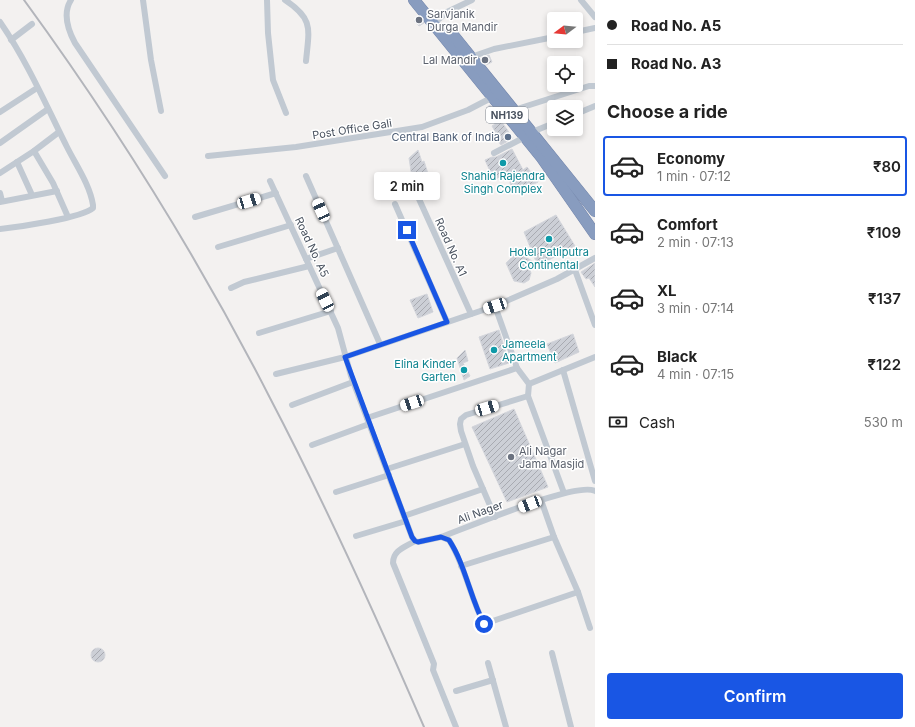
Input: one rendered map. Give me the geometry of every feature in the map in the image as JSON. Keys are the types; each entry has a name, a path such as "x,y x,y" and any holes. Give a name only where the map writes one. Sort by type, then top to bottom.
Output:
{"highway":[{"name":"NH139","path":"414,0 493,97 595,211"},
{"name":"NH139","path":"422,0 514,110 542,158 595,234"}],"street":[{"path":"71,0 67,11 67,20 69,30 75,44 165,176"},
{"path":"143,0 160,111"},
{"path":"267,0 268,33 274,80 286,113"},
{"path":"285,0 303,14 308,22 306,61"},
{"path":"439,20 447,12 472,0"},
{"path":"581,0 595,17"},
{"path":"0,22 37,88 85,181 94,205 90,210 68,217 43,223 0,229"},
{"path":"11,40 32,24"},
{"path":"583,31 595,28"},
{"path":"470,57 494,49 547,38"},
{"path":"514,110 589,86 595,86"},
{"path":"0,112 37,88"},
{"name":"Post Office Gali","path":"208,156 308,146 422,127 468,110 493,97"},
{"path":"583,111 595,106"},
{"path":"0,142 48,109"},
{"path":"494,153 547,126"},
{"path":"0,173 34,151 59,132"},
{"path":"34,151 57,191 68,217"},
{"path":"17,162 32,196"},
{"path":"306,176 380,344"},
{"name":"Road No. A5","path":"270,181 331,311 341,336 345,357 367,418 412,537 415,541"},
{"name":"Road No. A1","path":"414,188 471,314"},
{"path":"0,193 1,201 57,191"},
{"path":"195,217 276,193"},
{"path":"395,204 447,322"},
{"path":"218,247 291,225"},
{"path":"306,259 338,248"},
{"path":"276,374 345,357 495,306 557,279 595,258"},
{"path":"230,288 244,282 309,266"},
{"path":"575,270 592,309 595,325"},
{"path":"495,306 517,368 529,384 528,396 564,493"},
{"path":"259,333 331,311"},
{"path":"529,384 595,357"},
{"path":"367,418 517,368"},
{"path":"563,370 595,481"},
{"path":"292,404 354,382"},
{"path":"495,517 465,444 460,424 466,415 528,396"},
{"path":"312,444 370,424"},
{"path":"336,492 465,444"},
{"name":"Ali Nager","path":"441,537 564,493 586,489 595,491"},
{"path":"356,536 483,490"},
{"path":"541,500 554,537 578,592 590,628"},
{"path":"456,727 433,670 434,664 393,563 393,557 396,553 415,541 441,537 449,540 484,624 578,592"},
{"path":"461,566 554,537"},
{"path":"552,653 571,727"},
{"path":"488,663 506,727"},
{"path":"456,691 493,680"}],"building":[{"name":"Sarvjanik Durga Mandir","path":"419,17 424,23 419,26 414,21"},
{"path":"489,55 492,62 486,65 481,58"},
{"path":"490,105 513,138 501,145 498,141 500,140 492,126 495,124 486,108"},
{"path":"512,149 523,170 527,167 538,182 514,194 508,172 494,180 485,160 496,157"},
{"path":"418,150 422,162 424,161 430,180 413,184 409,158"},
{"name":"Hotel Patliputra Continental","path":"556,215 575,246 530,270 531,273 529,280 524,283 514,281 506,263 512,257 519,253 537,264 524,232"},
{"path":"595,263 595,287 589,278 586,279 581,272"},
{"path":"427,294 433,312 418,318 410,300"},
{"name":"Jameela Apartment","path":"499,330 509,363 490,369 479,337"},
{"path":"573,334 579,352 555,363 547,344"},
{"name":"Elina Kinder Garten","path":"465,350 468,361 463,363 470,376 464,380 457,358"},
{"name":"Ali Nagar Jama Masjid","path":"514,409 548,487 507,502 472,427"},
{"path":"98,648 103,650 105,655 103,660 98,662 93,660 91,655 93,650"}],"railway":[{"path":"24,0 124,145 215,295 291,438 331,520 424,727"}],"place":[{"name":"Sarvjanik Durga Mandir","path":"419,20"},
{"name":"Lal Mandir","path":"485,60"},
{"name":"Central Bank of India","path":"508,137"},
{"name":"Shahid Rajendra Singh Complex","path":"503,163"},
{"name":"Hotel Patliputra Continental","path":"549,239"},
{"name":"Jameela Apartment","path":"494,350"},
{"name":"Elina Kinder Garten","path":"464,370"},
{"name":"Ali Nagar Jama Masjid","path":"511,457"}],"route":[{"path":"407,230 447,322 345,357 412,537 418,542 437,537 446,538 449,540 484,624"}]}
